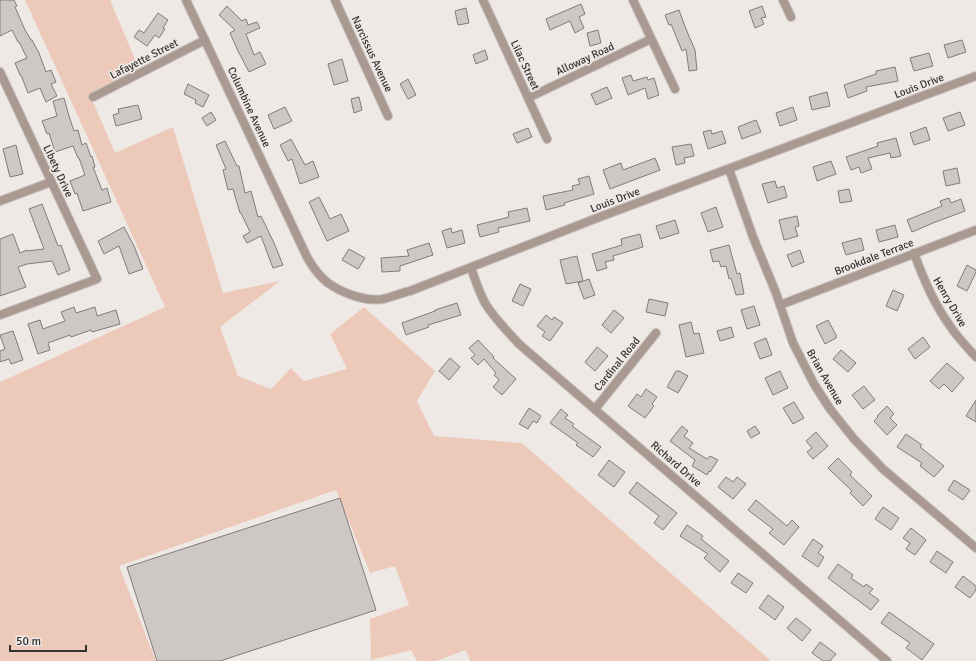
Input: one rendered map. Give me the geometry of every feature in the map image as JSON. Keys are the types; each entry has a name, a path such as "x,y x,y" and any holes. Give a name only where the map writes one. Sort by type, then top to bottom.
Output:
{"street":[{"name":"Columbine Avenue","path":"186,0 291,224"},
{"name":"Narcissus Avenue","path":"335,0 388,116"},
{"name":"Lilac Street","path":"483,0 547,139"},
{"path":"633,0 675,89"},
{"path":"783,0 791,17"},
{"name":"Alloway Road","path":"528,98 651,39"},
{"name":"Lafayette Street","path":"93,97 205,40"},
{"name":"LIbety Drive","path":"0,72 2,84 97,279 0,315"},
{"name":"Louis Drive","path":"291,224 314,269 327,283 358,297 382,299 410,291 597,218 976,76"},
{"name":"Brian Avenue","path":"729,169 793,343 814,384 830,409 854,439 883,469 976,548"},
{"path":"0,200 51,182"},
{"name":"Brookdale Terrace","path":"780,305 976,230"},
{"name":"Henry Drive","path":"914,253 921,274 934,300 948,323 976,357"},
{"name":"Richard Drive","path":"471,268 474,279 486,303 498,320 519,344 887,661"},
{"name":"Cardinal Road","path":"595,409 656,333"}],"shaded area":[{"path":"25,0 110,0 140,71 90,95 115,153 173,127 223,293 280,281 220,327 238,376 271,389 291,368 304,381 347,369 330,334 364,307 435,371 417,401 434,436 522,443 771,661 470,661 466,650 436,661 417,661 411,650 371,660 370,619 409,605 395,566 370,573 336,490 119,566 156,661 0,661 0,382 165,307"}],"building":[{"path":"0,0 14,0 17,6 15,7 25,30 39,53 46,72 51,70 56,82 51,84 57,96 46,102 40,88 28,93 15,63 27,58 12,30 0,36"},
{"path":"581,4 585,14 579,17 584,28 575,33 570,21 550,30 546,19"},
{"path":"227,6 242,21 246,19 248,25 257,22 260,28 246,34 254,55 260,52 266,64 249,72 230,33 235,30 219,15"},
{"path":"762,6 766,17 761,18 764,24 755,28 749,11"},
{"path":"466,8 469,23 458,25 455,11"},
{"path":"679,10 695,50 697,70 689,71 686,49 682,51 671,24 669,25 665,15"},
{"path":"158,13 168,20 163,28 165,29 159,38 155,35 147,46 134,37 139,30 144,33"},
{"path":"598,30 601,43 590,46 587,33"},
{"path":"962,40 966,52 948,58 944,45"},
{"path":"485,50 488,59 476,64 473,55"},
{"path":"929,53 933,66 914,71 910,58"},
{"path":"342,59 348,81 334,85 328,64"},
{"path":"895,67 898,81 866,87 867,91 848,98 844,85 876,74 876,71"},
{"path":"631,75 633,81 647,77 648,80 654,78 659,95 648,99 645,88 628,95 622,78"},
{"path":"408,79 416,95 408,99 400,84"},
{"path":"188,84 209,95 203,107 195,103 196,100 184,94"},
{"path":"607,87 612,98 596,105 591,94"},
{"path":"827,92 830,106 812,110 809,97"},
{"path":"359,97 362,110 354,113 351,99"},
{"path":"64,98 74,131 78,130 82,145 86,143 91,157 92,156 95,167 93,167 102,190 107,188 111,202 83,211 77,193 75,194 70,181 85,175 79,158 73,146 55,152 49,133 47,134 42,121 57,116 53,101"},
{"path":"138,105 142,119 116,126 113,115 119,113 118,109"},
{"path":"285,107 292,121 274,129 268,115"},
{"path":"793,107 797,120 780,126 776,113"},
{"path":"211,112 216,120 207,126 202,118"},
{"path":"960,112 965,125 948,131 943,118"},
{"path":"756,120 761,132 742,139 738,127"},
{"path":"926,127 930,140 914,145 910,133"},
{"path":"528,128 532,137 517,143 513,134"},
{"path":"711,130 712,134 722,131 726,143 708,149 703,132"},
{"path":"896,138 901,156 891,158 890,153 868,158 872,169 861,173 859,167 851,170 846,157 878,146 877,143"},
{"path":"291,139 305,165 313,161 319,177 300,184 292,159 288,161 280,145"},
{"path":"225,141 237,166 239,166 245,193 251,191 258,217 261,216 283,265 273,268 261,236 247,243 243,236 250,232 240,213 233,189 228,190 223,170 226,169 216,145"},
{"path":"691,144 694,156 684,158 685,163 676,165 672,147"},
{"path":"16,145 23,174 10,177 3,149"},
{"path":"655,158 660,170 610,189 603,170 621,163 623,170"},
{"path":"831,161 836,174 817,181 813,167"},
{"path":"957,168 960,183 946,186 943,171"},
{"path":"589,176 594,194 564,203 565,205 546,210 543,196 573,190 572,186 580,184 578,179"},
{"path":"775,181 777,188 784,186 787,197 768,203 762,184"},
{"path":"849,189 852,201 840,203 838,191"},
{"path":"319,197 330,219 341,214 349,231 327,241 309,202"},
{"path":"949,198 951,203 961,199 965,211 912,232 907,220 942,206 940,201"},
{"path":"42,204 58,246 61,245 70,270 58,275 52,261 27,264 18,267 26,287 0,296 0,239 13,234 20,253 27,250 44,249 29,209"},
{"path":"716,207 723,227 708,232 701,213"},
{"path":"527,208 530,221 498,228 499,232 480,237 477,225 509,217 508,212"},
{"path":"797,216 799,226 795,227 798,236 784,240 779,220"},
{"path":"675,220 679,233 660,239 656,226"},
{"path":"895,225 898,237 879,242 876,230"},
{"path":"124,227 134,246 143,269 129,274 119,246 104,254 98,241"},
{"path":"451,228 452,233 462,230 465,243 447,248 442,231"},
{"path":"640,234 643,247 613,256 614,260 605,262 607,268 597,271 592,254 622,245 621,239"},
{"path":"861,238 864,250 846,255 842,243"},
{"path":"429,243 433,255 400,266 400,271 382,272 381,258 409,256 407,250"},
{"path":"729,245 737,274 740,273 744,294 736,295 731,278 729,279 726,266 721,267 719,261 713,262 710,250"},
{"path":"349,249 365,258 358,269 342,260"},
{"path":"800,250 804,262 792,267 787,255"},
{"path":"577,256 583,281 566,284 560,260"},
{"path":"967,265 976,270 976,272 967,291 957,286"},
{"path":"589,279 595,295 584,299 578,283"},
{"path":"520,284 531,289 523,306 512,301"},
{"path":"893,290 904,295 897,311 886,306"},
{"path":"649,299 668,303 665,316 646,312"},
{"path":"457,303 461,315 428,325 429,327 406,335 402,323"},
{"path":"754,306 760,325 747,329 741,310"},
{"path":"74,307 76,313 95,307 97,316 116,310 120,324 92,332 91,330 71,337 70,335 48,343 50,350 38,354 28,324 40,320 43,329 65,321 61,312"},
{"path":"614,310 624,318 611,333 602,325"},
{"path":"546,315 552,320 554,317 563,323 550,341 542,336 545,332 537,326"},
{"path":"828,320 836,335 836,338 825,344 816,326"},
{"path":"691,322 694,334 699,333 704,353 686,357 679,325"},
{"path":"731,327 734,337 720,341 717,331"},
{"path":"13,331 23,360 11,364 9,359 0,362 0,351 5,349 0,335"},
{"path":"923,337 930,347 915,359 908,349"},
{"path":"766,338 772,355 760,359 754,343"},
{"path":"478,340 494,357 493,358 516,379 502,395 493,387 499,380 494,375 496,373 484,359 478,365 471,358 475,355 469,348"},
{"path":"597,347 608,356 595,371 585,362"},
{"path":"841,350 856,363 848,372 833,359"},
{"path":"450,358 460,367 449,380 439,371"},
{"path":"947,363 964,378 952,392 944,384 939,389 930,381"},
{"path":"676,371 688,376 678,393 667,387"},
{"path":"780,371 788,388 773,395 765,378"},
{"path":"864,386 875,400 863,409 852,395"},
{"path":"646,389 657,397 652,404 654,406 645,418 628,406 637,394 641,397"},
{"path":"976,400 976,422 966,416"},
{"path":"794,402 804,418 793,424 783,408"},
{"path":"887,406 894,414 890,418 897,425 887,435 874,421"},
{"path":"529,408 541,416 537,423 533,421 528,429 519,424"},
{"path":"561,409 568,415 565,418 574,424 572,426 601,447 593,457 576,445 578,443 550,423"},
{"path":"682,426 688,431 684,436 693,443 689,448 707,459 710,456 718,460 707,475 692,466 695,460 670,441"},
{"path":"755,426 760,433 751,438 747,431"},
{"path":"816,432 828,446 813,459 807,452 812,448 806,441"},
{"path":"906,434 922,445 920,447 944,466 934,477 920,466 922,463 897,447"},
{"path":"838,458 852,472 850,475 872,496 863,506 850,493 852,491 828,468"},
{"path":"609,460 625,472 614,487 598,475"},
{"path":"726,477 733,482 737,477 746,484 733,499 718,487"},
{"path":"954,480 970,490 963,500 948,490"},
{"path":"637,482 677,513 663,530 654,523 659,516 629,493"},
{"path":"340,498 376,610 220,661 157,661 127,567"},
{"path":"756,500 787,526 792,520 799,527 784,545 769,533 773,529 748,510"},
{"path":"883,507 899,518 891,530 875,519"},
{"path":"687,525 703,536 701,539 729,561 720,572 704,558 708,554 680,536"},
{"path":"911,528 926,540 915,555 906,549 910,543 903,538"},
{"path":"813,539 823,546 818,553 824,557 818,567 802,556"},
{"path":"937,551 953,562 946,573 930,562"},
{"path":"838,564 853,575 851,578 864,587 866,584 873,589 869,593 879,600 871,610 828,578"},
{"path":"738,573 753,583 746,593 731,583"},
{"path":"963,576 976,586 976,590 970,598 955,587"},
{"path":"768,595 784,607 775,620 759,608"},
{"path":"889,612 934,644 922,660 906,648 910,643 881,623"},
{"path":"796,618 811,630 802,641 787,628"},
{"path":"820,642 836,654 830,661 823,661 812,653"}]}
